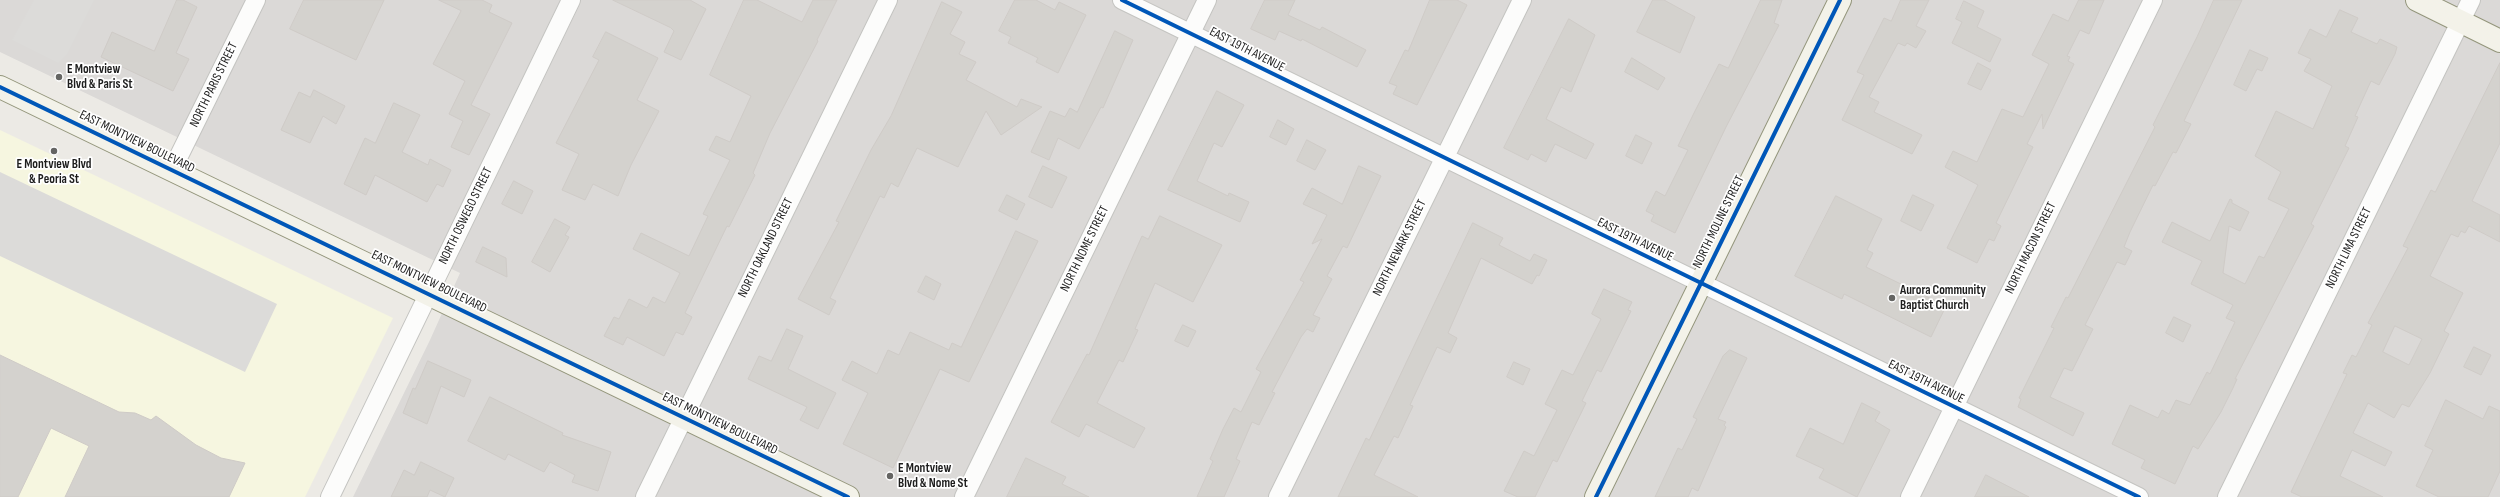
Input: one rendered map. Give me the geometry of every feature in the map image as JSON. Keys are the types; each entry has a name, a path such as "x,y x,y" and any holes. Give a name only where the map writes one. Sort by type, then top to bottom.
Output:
{"main road":[{"name":"NORTH MOLINE STREET","path":"1596,497 1840,0"},
{"path":"2417,0 2500,41"},
{"name":"EAST MONTVIEW BOULEVARD","path":"0,87 429,292 848,497"}],"street":[{"name":"NORTH PARIS STREET","path":"172,170 256,0"},
{"name":"NORTH OSWEGO STREET","path":"330,497 571,0"},
{"name":"NORTH OAKLAND STREET","path":"645,497 888,0"},
{"name":"EAST 19TH AVENUE","path":"1122,0 2139,497"},
{"name":"NORTH NOME STREET","path":"964,497 1207,0"},
{"name":"NORTH NEWARK STREET","path":"1278,497 1522,0"},
{"name":"NORTH MACON STREET","path":"1910,497 2153,0"},
{"name":"NORTH LIMA STREET","path":"2227,497 2471,0"}],"shaded area":[{"path":"0,0 2500,0 2500,497 353,497 430,340 460,273 0,52"},
{"path":"34,0 94,0 67,54 58,63 12,40"},
{"path":"0,130 393,318 305,497 0,497"},
{"path":"0,172 277,304 245,372 0,256"}],"building":[{"path":"177,0 183,0 197,7 176,53 189,59 173,91 101,57 112,32 154,51"},
{"path":"304,0 384,0 356,60 290,29"},
{"path":"439,0 482,0 492,5 489,12 512,23 471,105 490,114 469,155 451,147 463,121 449,114 465,81 433,64 461,11"},
{"path":"613,0 690,0 706,9 681,60 664,52 674,31 671,28"},
{"path":"744,0 757,0 802,22 813,0 837,0 817,40 818,41 770,133 753,173 755,175 729,227 727,226 685,313 692,317 683,335 676,332 664,356 627,337 623,345 604,336 614,317 619,319 629,299 647,308 653,297 665,303 680,273 633,249 641,233 689,256 708,216 703,214 730,160 709,150 716,136 730,142 751,96 710,75"},
{"path":"1015,0 1036,0 1055,10 1059,2 1086,15 1058,73 1036,62 1038,58 1008,43 1011,37 999,31"},
{"path":"1265,0 1295,0 1288,15 1320,30 1322,27 1366,50 1357,67 1302,39 1301,41 1279,31 1275,40 1251,29"},
{"path":"1430,0 1457,0 1467,5 1417,105 1393,94 1397,86 1389,83 1405,50 1408,51"},
{"path":"1653,0 1664,0 1695,17 1680,53 1637,32"},
{"path":"1761,0 1782,0 1774,23 1779,25 1726,127 1675,233 1651,221 1654,215 1646,211 1656,191 1665,196 1688,150 1678,146 1694,113 1719,64 1728,68"},
{"path":"1901,0 1929,0 1916,26 1926,31 1916,48 1907,43 1905,46 1898,43 1869,97 1879,102 1874,112 1922,135 1912,154 1842,120 1864,75 1857,72 1884,18 1891,21"},
{"path":"2079,0 2104,0 2089,34 2080,30 2067,56 2070,57 2068,61 2074,64 2043,129 2042,114 2027,144 2033,147 1996,223 2001,226 1994,241 1989,239 1977,263 1947,248 1978,185 1945,167 1953,151 1977,162 2002,109 2023,117 2049,64 2032,55 2053,14 2068,21"},
{"path":"2214,0 2242,0 2184,121 2191,124 2176,153 2173,152 2155,186 2153,185 2130,232 2124,247 2132,251 2125,265 2117,262 2085,325 2093,329 2072,371 2064,368 2050,397 2084,413 2073,436 2018,407 2021,399 2019,398 2054,328 2051,327 2066,297 2068,298 2155,127 2153,125"},
{"path":"1964,1 1984,11 1977,27 2001,39 1990,62 1952,43 1962,22 1956,19"},
{"path":"942,2 962,12 950,34 965,42 959,54 976,62 966,80 1017,107 1021,99 1042,107 1001,135 986,111 958,167 917,148 898,187 891,183 884,198 880,196 830,298 836,301 829,315 798,299 839,222 836,221 871,150 891,116"},
{"path":"2340,10 2358,18 2351,32 2377,44 2380,39 2397,47 2395,54 2379,85 2371,81 2355,116 2358,117 2345,146 2349,148 2311,224 2314,226 2235,379 2237,379 2221,412 2198,449 2193,446 2175,484 2141,468 2145,460 2112,444 2130,405 2158,418 2162,410 2169,414 2176,400 2190,405 2207,372 2210,374 2235,322 2226,318 2233,305 2191,284 2202,261 2162,242 2172,222 2210,241 2230,199 2232,200 2232,203 2249,212 2240,231 2229,226 2223,273 2245,284 2259,256 2264,258 2289,209 2268,199 2281,172 2255,156 2276,111 2313,129 2332,86 2304,71 2311,59 2298,53 2310,29 2326,37"},
{"path":"1569,19 1595,35 1571,92 1561,87 1546,119 1594,144 1586,159 1555,144 1546,162 1531,154 1528,160 1504,148"},
{"path":"1115,31 1133,40 1103,108 1101,107 1079,149 1058,138 1049,160 1031,152 1050,111 1065,117 1070,108 1077,112"},
{"path":"606,32 658,58 637,100 659,111 631,165 618,196 593,184 585,200 562,190 579,154 556,143 599,60 593,57"},
{"path":"2250,50 2268,58 2262,71 2257,69 2246,91 2234,85"},
{"path":"1632,58 1665,78 1658,90 1625,72"},
{"path":"1978,63 1991,70 1981,90 1968,84"},
{"path":"2500,63 2500,143 2472,201 2500,215 2500,242 2469,226 2465,233 2461,231 2458,237 2451,234 2430,276 2463,293 2444,331 2449,334 2430,373 2409,407 2402,404 2394,418 2368,403 2353,433 2392,452 2385,466 2352,450 2340,476 2383,497 2302,497 2291,492 2347,374 2343,373 2352,355 2356,357 2372,325 2368,323 2408,248 2403,246 2431,190 2435,192","holes":["2395,326 2422,339 2409,365 2383,352"]},
{"path":"314,90 345,106 336,124 323,116 310,143 281,130 299,92 310,97"},
{"path":"1217,91 1244,105 1222,147 1214,143 1197,181 1228,196 1229,193 1249,202 1240,222 1168,190"},
{"path":"394,103 420,115 402,152 428,165 430,159 451,170 443,187 437,184 427,202 375,175 366,195 344,184 365,138 375,143"},
{"path":"1278,120 1294,129 1286,145 1270,137"},
{"path":"1636,135 1652,143 1642,164 1626,156"},
{"path":"1307,140 1326,150 1315,170 1297,161"},
{"path":"1043,166 1067,177 1052,208 1029,197"},
{"path":"1359,166 1381,176 1347,248 1343,246 1327,276 1332,279 1313,315 1320,318 1313,332 1307,329 1301,337 1272,392 1275,393 1259,425 1252,422 1236,459 1240,461 1224,497 1197,497 1213,461 1210,459 1223,429 1234,408 1241,412 1261,372 1256,369 1304,282 1300,280 1322,239 1312,244 1327,215 1303,204 1312,188 1342,204"},
{"path":"514,181 533,191 522,214 502,204"},
{"path":"1007,195 1025,204 1017,220 999,211"},
{"path":"1913,195 1934,205 1921,231 1901,221"},
{"path":"1836,196 1882,219 1867,250 1873,253 1866,267 1946,306 1931,337 1844,294 1842,299 1795,276"},
{"path":"1160,216 1222,245 1193,302 1155,283 1135,329 1138,330 1123,362 1119,360 1097,403 1145,428 1134,448 1086,424 1079,437 1051,422 1087,354 1089,355 1142,236 1148,239"},
{"path":"555,219 570,227 565,235 569,237 550,272 532,262"},
{"path":"1473,223 1503,238 1499,245 1530,261 1534,254 1547,260 1539,276 1537,275 1532,284 1481,258 1448,333 1457,338 1450,353 1437,347 1410,405 1413,406 1398,438 1394,436 1374,475 1418,497 1338,497 1366,438 1369,440"},
{"path":"1016,231 1038,241 969,382 940,369 893,468 843,444 868,393 842,380 852,361 877,374 888,350 899,355 910,332 949,350 952,343 961,347"},
{"path":"483,247 506,258 507,277 476,262"},
{"path":"926,276 941,284 934,300 918,292"},
{"path":"1604,289 1632,302 1628,310 1631,311 1601,372 1597,370 1582,401 1586,403 1557,462 1553,460 1535,497 1518,497 1504,491 1524,451 1534,456 1557,410 1545,404 1562,370 1573,375 1601,319 1592,314"},
{"path":"2174,317 2191,325 2183,342 2166,333"},
{"path":"1183,325 1196,331 1188,347 1175,341"},
{"path":"787,329 803,336 788,369 836,393 818,429 800,420 807,407 748,379 759,356 771,361"},
{"path":"2474,347 2491,355 2481,375 2464,367"},
{"path":"1730,350 1747,358 1718,419 1726,422 1724,425 1726,427 1698,491 1692,488 1688,497 1655,497 1678,448 1682,450 1697,419 1693,417 1723,356"},
{"path":"0,355 119,412 135,413 151,420 156,416 196,445 221,458 245,463 229,497 65,497 89,446 51,428 18,497 0,497"},
{"path":"428,361 471,380 464,397 441,386 427,424 403,413 413,388 415,389"},
{"path":"1514,362 1530,369 1523,385 1507,377"},
{"path":"490,397 563,433 562,435 611,452 598,491 572,482 575,475 550,462 544,472 508,454 505,460 468,441"},
{"path":"2446,400 2483,419 2489,406 2500,411 2500,471 2488,497 2439,497 2416,486 2433,450 2425,446"},
{"path":"1862,403 1880,412 1875,421 1890,430 1857,497 1819,478 1824,469 1796,456 1810,428 1843,444"},
{"path":"1026,458 1066,477 1062,484 1089,497 1007,497"},
{"path":"421,462 454,478 445,497 430,490 427,497 391,497 404,470 414,475"},
{"path":"1986,475 2029,497 1975,497"}],"cycle path":[{"path":"1122,0 2139,497"},
{"path":"1596,497 1840,0"},
{"path":"0,87 848,497"}],"place":[{"name":"E Montview Blvd & Paris St","path":"59,77"},
{"name":"E Montview Blvd & Peoria St","path":"54,151"},
{"name":"Aurora Community Baptist Church","path":"1892,298"},
{"name":"E Montview Blvd & Nome St","path":"890,476"}]}
